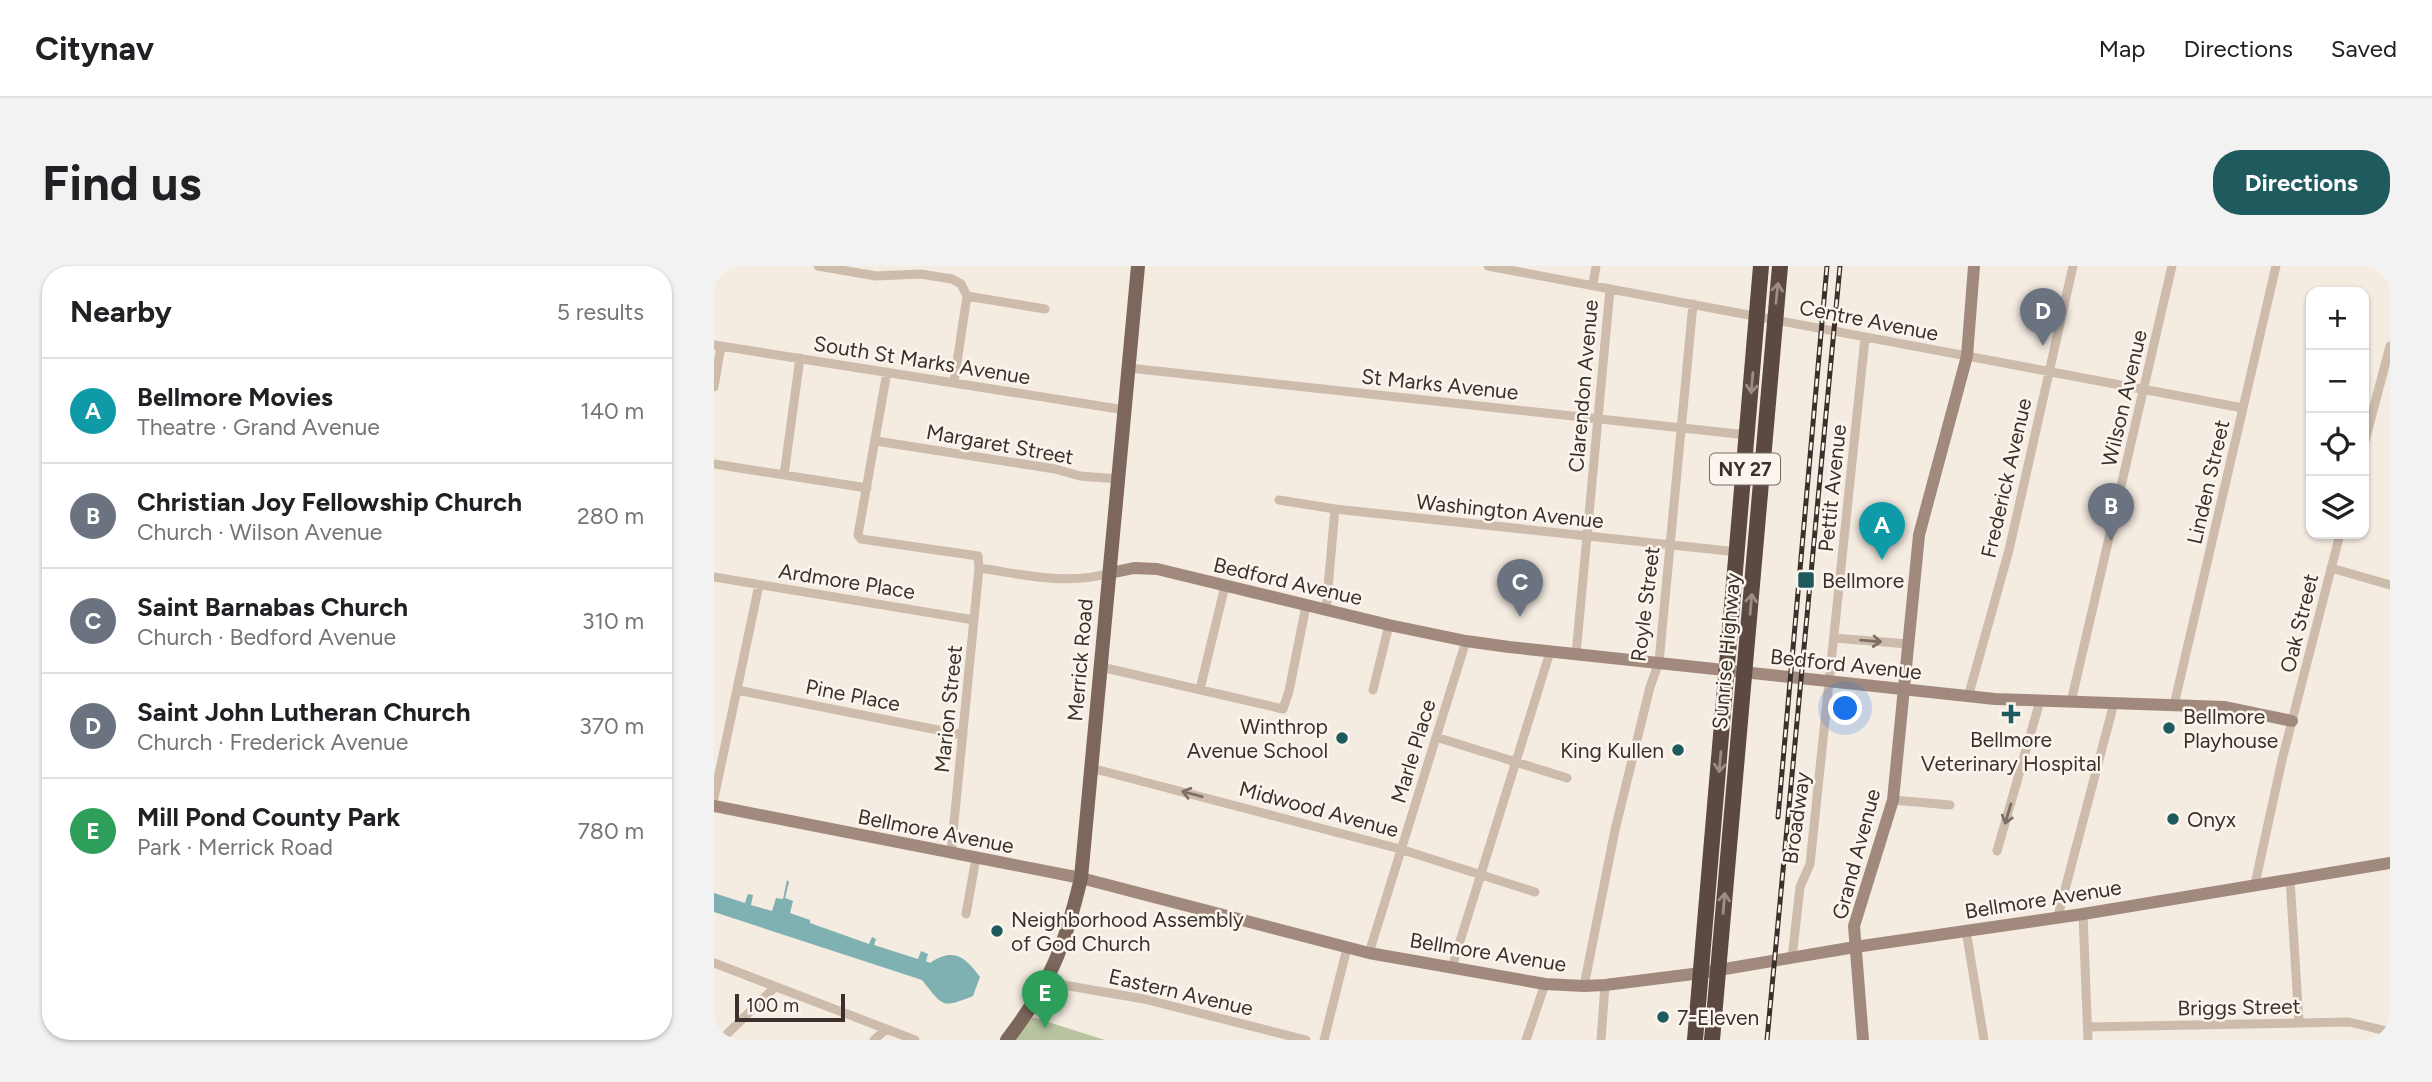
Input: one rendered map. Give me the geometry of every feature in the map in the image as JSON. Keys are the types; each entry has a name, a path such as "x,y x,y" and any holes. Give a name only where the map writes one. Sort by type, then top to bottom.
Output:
{"highway":[{"name":"Sunrise Highway","path":"1695,1040 1761,266"},
{"name":"Sunrise Highway","path":"1712,1040 1780,266"}],"main road":[{"name":"Merrick Road","path":"1007,1040 1046,982 1069,930 1081,878 1138,266"}],"street":[{"path":"818,266 876,276 920,274 952,279 961,284 967,296 954,382"},
{"name":"Centre Avenue","path":"1488,266 1510,268 1865,338 2243,408"},
{"path":"1593,285 1596,266"},
{"name":"Grand Avenue","path":"1863,1040 1854,926 1893,800 1919,536 1966,356 1975,266"},
{"name":"Frederick Avenue","path":"1968,696 2009,550 2073,266"},
{"name":"Wilson Avenue","path":"2071,702 2172,266"},
{"name":"Linden Street","path":"2174,705 2276,266"},
{"name":"Clarendon Avenue","path":"1576,654 1610,289"},
{"path":"967,296 1045,309"},
{"name":"Royle Street","path":"1584,986 1615,831 1658,662 1693,304"},
{"name":"Pettit Avenue","path":"1830,682 1865,338"},
{"path":"714,387 718,345"},
{"name":"South St Marks Avenue","path":"718,345 1125,410"},
{"path":"2369,426 2390,346"},
{"path":"784,475 800,358"},
{"name":"St Marks Avenue","path":"1129,368 1747,435"},
{"path":"887,372 858,535 861,538 978,556 979,568 1058,580 1093,578 1110,573"},
{"name":"Margaret Street","path":"876,441 1055,469 1080,476 1118,479"},
{"path":"714,464 867,488"},
{"name":"Washington Avenue","path":"1279,500 1335,509 1738,552"},
{"path":"1326,610 1335,509"},
{"name":"Oak Street","path":"2255,884 2292,721 2339,539"},
{"name":"Marion Street","path":"951,853 979,568"},
{"name":"Bedford Avenue","path":"1110,573 1134,568 1157,569 1389,625 1466,641 1550,652 1968,696 2225,707 2292,721"},
{"path":"2331,568 2390,585"},
{"name":"Ardmore Place","path":"714,577 974,620"},
{"path":"714,798 759,585"},
{"path":"1200,689 1225,586"},
{"path":"1101,667 1283,709 1307,606"},
{"path":"1373,690 1389,625"},
{"path":"1834,638 1908,644"},
{"name":"Marle Place","path":"1369,953 1466,641"},
{"path":"1452,967 1550,652"},
{"name":"Broadway","path":"1792,958 1800,887 1810,864 1830,682"},
{"name":"Pine Place","path":"737,690 963,735"},
{"path":"1997,851 2040,701"},
{"path":"2058,916 2115,703"},
{"path":"1436,737 1567,778"},
{"name":"Midwood Avenue","path":"1091,768 1400,849 1535,892"},
{"path":"1893,800 1950,805"},
{"name":"Bellmore Avenue","path":"714,806 1081,878 1369,953 1545,984 1584,986 1718,971 2390,863"},
{"path":"966,914 976,858"},
{"path":"2290,879 2299,1023"},
{"path":"2083,914 2088,1040"},
{"path":"1966,930 1984,1040"},
{"path":"1324,1040 1348,948"},
{"path":"714,963 915,1040"},
{"name":"Eastern Avenue","path":"1046,982 1143,999 1306,1040"},
{"path":"1526,1040 1545,984"},
{"path":"1601,1040 1605,985"},
{"path":"721,1040 775,987"},
{"name":"Briggs Street","path":"2088,1027 2349,1022 2390,1032"},
{"path":"874,1040 886,1029"}],"green space":[{"path":"1032,1017 1105,1040 1014,1040"}],"water":[{"path":"787,880 789,882 785,898 793,901 790,913 869,944 872,937 876,939 874,945 918,959 921,951 928,954 926,961 930,963 946,956 958,956 980,977 973,996 954,1003 943,1003 922,980 714,912 714,893 745,903 748,894 753,895 751,905 772,911 776,898 783,899"}],"railway":[{"path":"1778,817 1827,266"},
{"path":"1767,1040 1840,266"}],"place":[{"name":"Saint John Lutheran Church","path":"2043,346"},
{"name":"Christian Joy Fellowship Church","path":"2111,541"},
{"name":"Bellmore Movies","path":"1882,560"},
{"name":"Bellmore","path":"1806,580"},
{"name":"Saint Barnabas Church","path":"1520,617"},
{"name":"Bellmore Veterinary Hospital","path":"2011,714"},
{"name":"Bellmore Playhouse","path":"2169,728"},
{"name":"Winthrop Avenue School","path":"1342,738"},
{"name":"King Kullen","path":"1678,750"},
{"name":"Onyx","path":"2173,819"},
{"name":"Neighborhood Assembly of God Church","path":"997,931"},
{"name":"7-Eleven","path":"1663,1017"},
{"name":"Mill Pond County Park","path":"1045,1028"}]}
